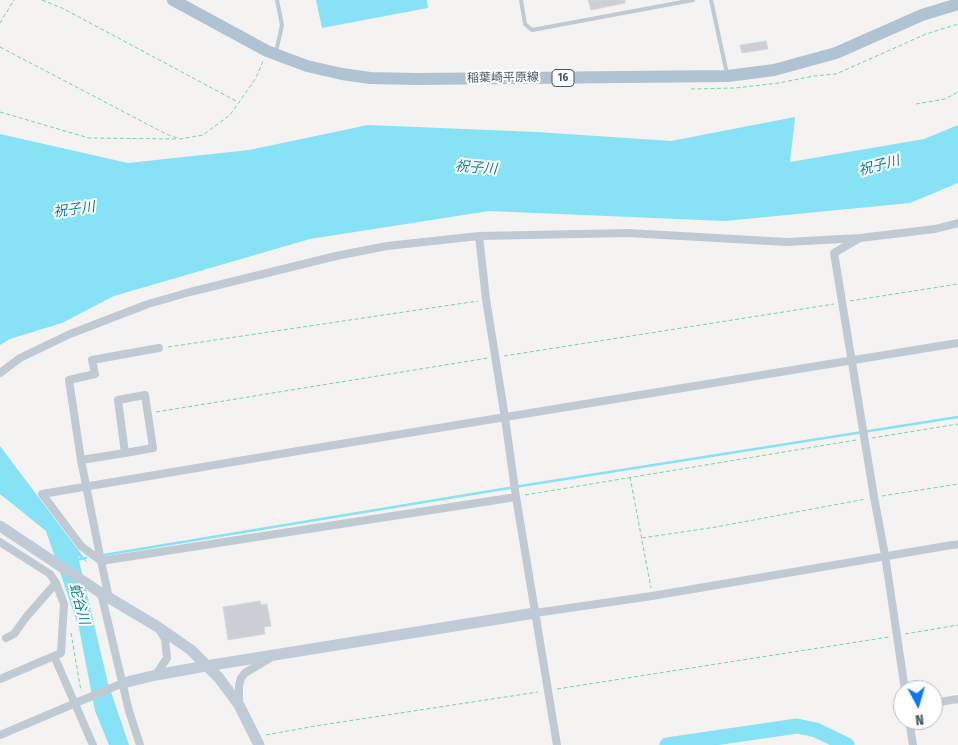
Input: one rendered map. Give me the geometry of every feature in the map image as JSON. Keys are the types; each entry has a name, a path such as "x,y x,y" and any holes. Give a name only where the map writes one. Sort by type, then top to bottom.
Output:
{"main road":[{"name":"稲葉崎平原線","path":"173,0 271,53 333,72 370,78 416,79 728,76 774,70 836,53 922,15 958,4"}],"street":[{"path":"0,372 20,358 70,334 148,304 336,256 387,246 479,236 628,233 787,242 860,238 935,229 958,223"},
{"path":"479,236 486,299 516,495 557,745"},
{"path":"860,238 834,253 885,555 903,680"},
{"path":"516,495 101,561 81,546 42,494 958,343"},
{"path":"140,745 122,684 81,460 69,380 95,374 92,360 159,348"},
{"path":"81,460 126,453 154,448 145,396 118,400 126,453"},
{"path":"0,679 61,653 64,604 56,583 50,574 0,541 3,528 191,650 220,678 239,705 257,741"},
{"path":"0,735 122,684 156,675 535,613 652,596 958,544"},
{"path":"6,638 14,634 26,616 56,583"},
{"path":"156,675 167,658 165,639 158,627"},
{"path":"54,656 78,701 92,745"},
{"path":"239,705 241,678 245,673 274,656"},
{"path":"943,701 958,699"},
{"path":"911,730 913,745"}],"lane":[{"path":"271,53 282,25 276,0"},
{"path":"521,0 525,24 532,30 692,0"},
{"path":"711,0 728,76"}],"path":[{"path":"0,23 14,0"},
{"path":"42,0 62,8 239,102"},
{"path":"0,47 166,134 180,139"},
{"path":"0,112 90,138 160,140 203,135 230,115 271,53"},
{"path":"916,104 945,99 958,92"},
{"path":"148,414 958,284"},
{"path":"159,348 486,299"},
{"path":"516,495 865,437 958,424"},
{"path":"630,477 652,596"},
{"path":"642,538 716,527 874,497 958,484"},
{"path":"257,741 315,726 958,625"},
{"path":"70,627 78,701"}],"water":[{"path":"316,0 427,0 428,8 322,28"},
{"name":"祝子川","path":"795,117 790,162 924,139 958,125 958,183 910,203 725,221 489,211 310,239 114,296 62,323 10,339 0,345 0,134 128,163 249,150 368,125 537,132 671,141"},
{"name":"蛇谷川","path":"0,446 88,563 78,556 108,683 129,745 109,745 95,711 79,628 46,531 0,494"}],"building":[{"path":"588,0 625,0 625,3 591,10"},
{"path":"766,41 768,49 742,53 740,45"},
{"path":"260,601 261,605 267,604 271,626 264,627 265,634 228,640 223,607"}],"waterway":[{"path":"104,555 527,485 958,417"},
{"path":"76,560 86,558"},
{"path":"667,745 797,726 816,730 847,745"}]}
